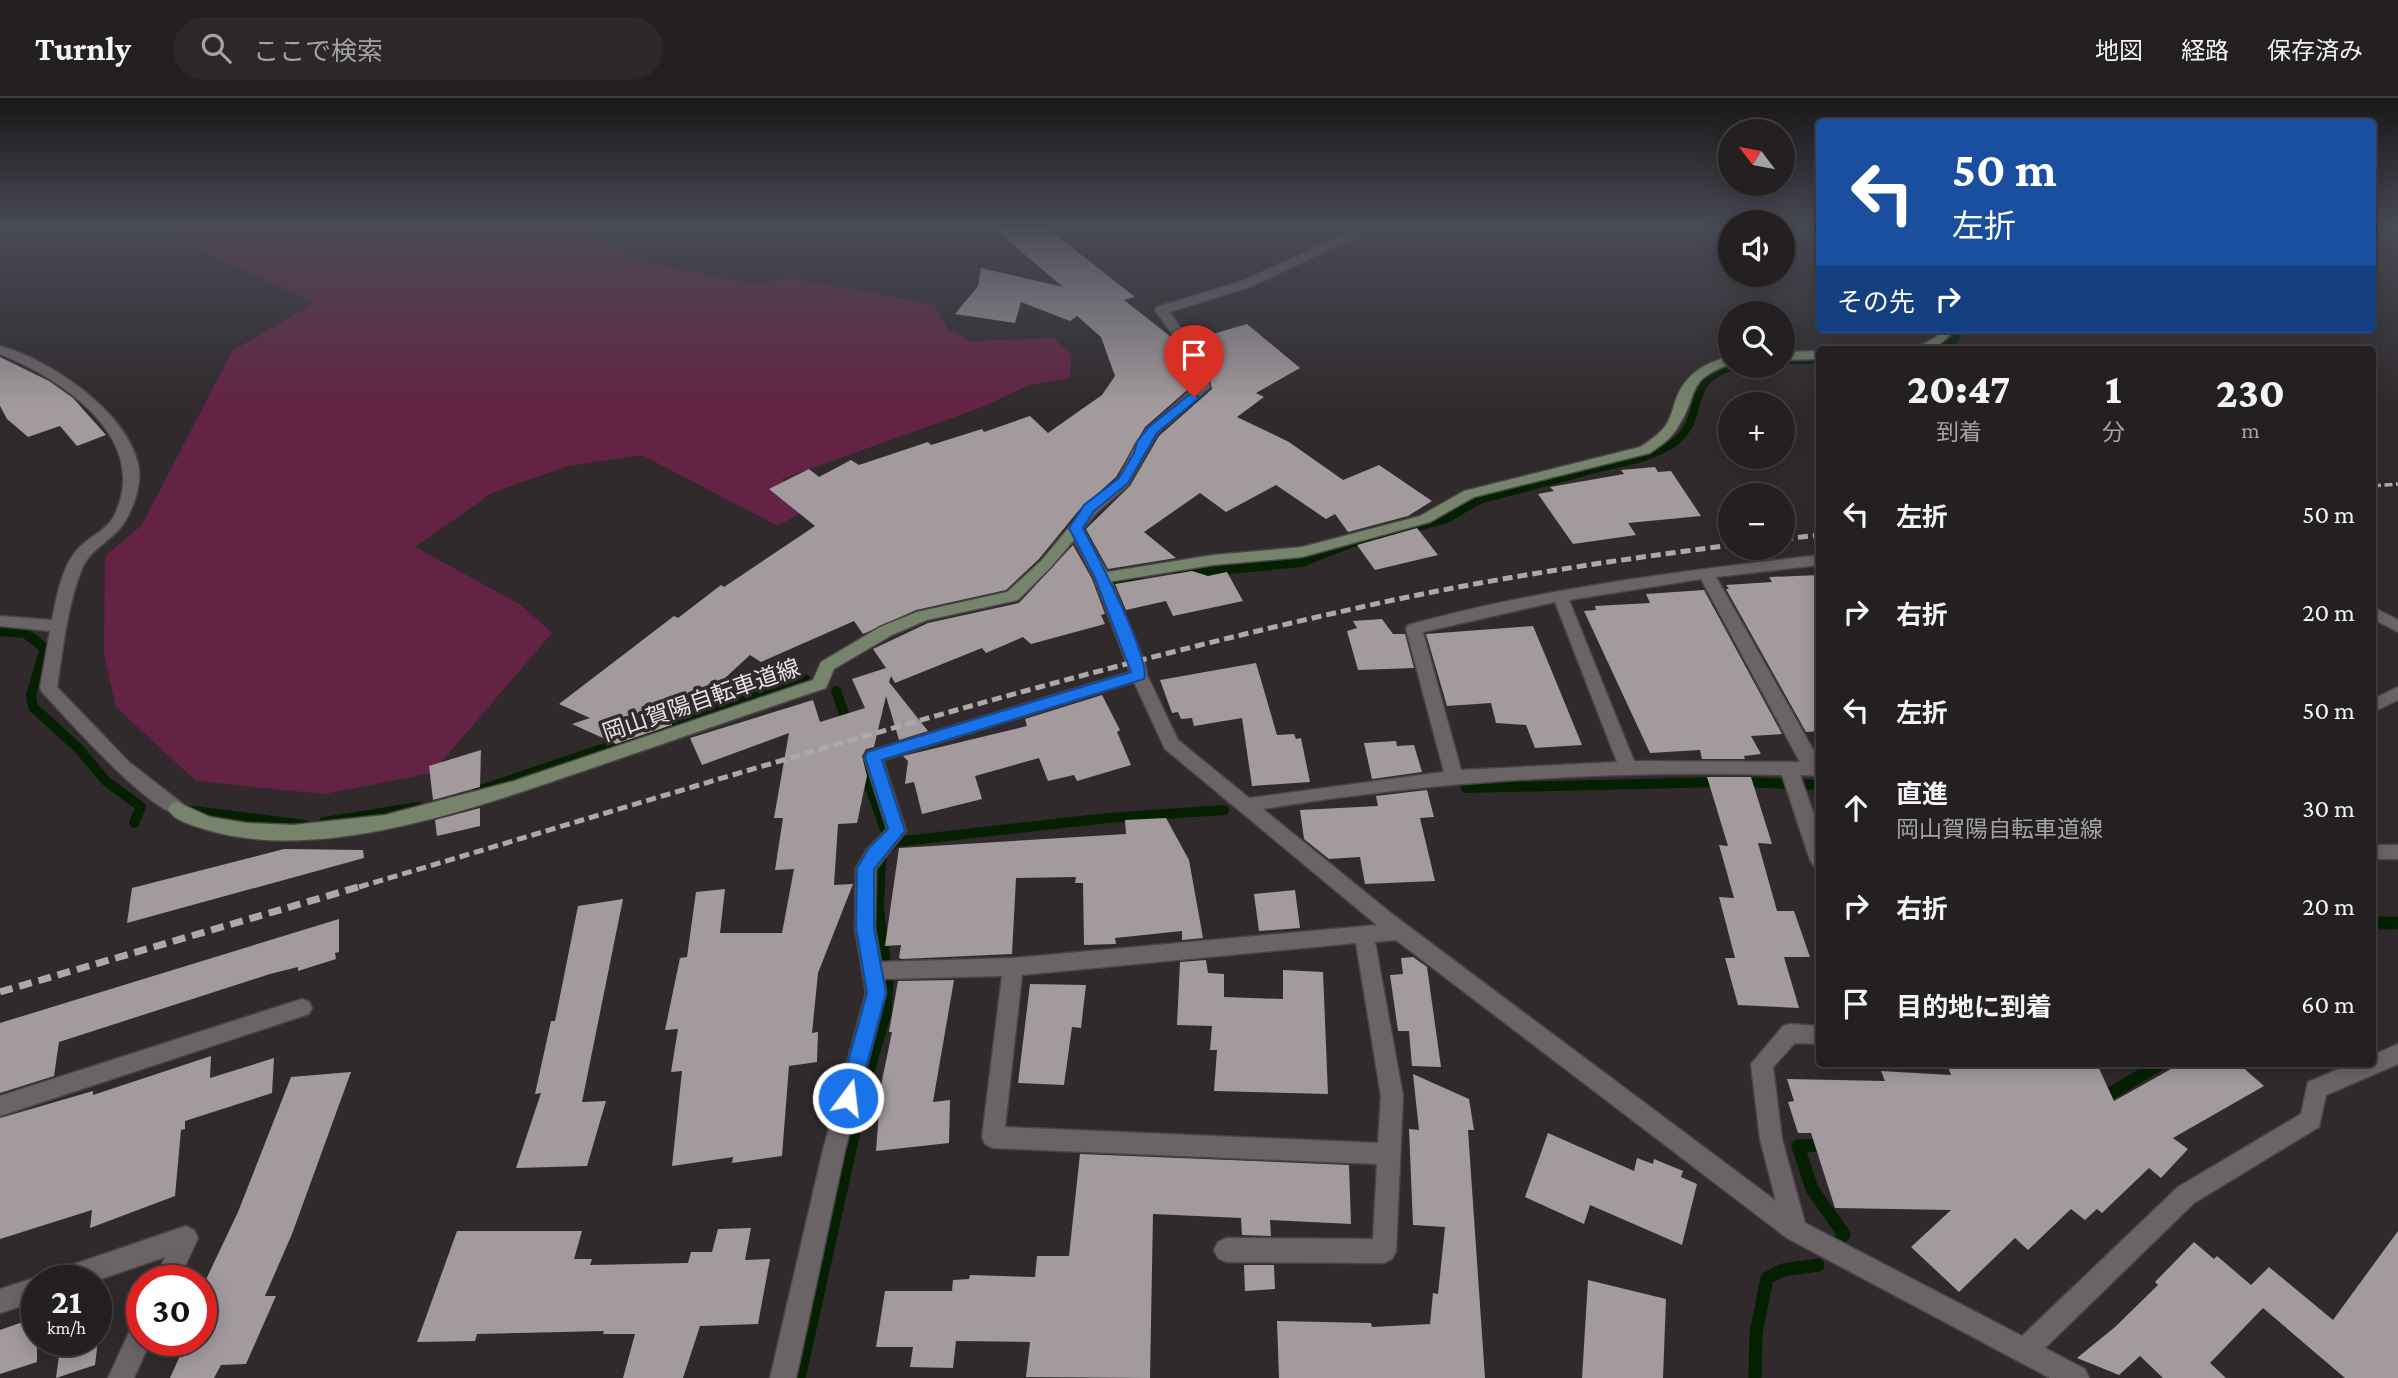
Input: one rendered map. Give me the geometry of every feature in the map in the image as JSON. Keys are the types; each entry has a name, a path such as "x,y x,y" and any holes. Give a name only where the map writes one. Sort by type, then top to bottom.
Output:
{"main road":[{"path":"1927,346 1940,340 1945,333"},
{"path":"1795,356 1816,355"},
{"path":"1076,528 1102,578 1213,560 1302,552 1346,538 1425,519 1469,494 1645,450 1663,440 1673,426 1686,386 1693,376 1718,364"},
{"name":"岡山賀陽自転車道線","path":"177,809 192,820 215,826 297,833 324,831 454,807 820,684 827,666 886,631 923,616 1012,596 1046,564 1076,528"}],"street":[{"path":"1076,528 1089,508 1124,481 1141,453 1143,442 1153,430 1203,387 1204,374 1199,362 1161,310 1237,287"},
{"path":"0,350 68,385 101,415 122,441 131,463 131,488 119,522 79,556 58,626 48,688 123,767 177,809"},
{"path":"1454,777 1413,629 1560,596 1706,573 1816,559"},
{"path":"1246,805 1337,789 1454,777 1629,770 1792,779 1816,769 1706,573"},
{"path":"1102,578 1137,663 1139,675 1171,744 1400,931 1796,1230 2076,1378"},
{"path":"1560,596 1629,770"},
{"path":"2376,614 2398,627"},
{"path":"0,621 58,626"},
{"path":"782,1378 834,1150 882,970 865,928 866,868 897,831 873,757 1139,675"},
{"path":"2376,704 2398,693"},
{"path":"1792,779 1816,848"},
{"path":"2376,852 2398,852"},
{"path":"882,970 1013,967 1400,931"},
{"path":"1226,1250 1384,1251 1392,1096 1364,934"},
{"path":"1013,967 993,1137 1390,1154"},
{"path":"0,1106 302,1008"},
{"path":"1796,1230 1771,1139 1762,1065 1790,1033 1816,1035"},
{"path":"2376,1061 2398,1054"},
{"path":"2023,1352 2186,1195 2311,1120 2316,1089 2358,1067"},
{"path":"107,1265 186,1238 173,1265"},
{"path":"0,1301 21,1294"},
{"path":"121,1378 131,1356"}],"shaded area":[{"path":"280,287 838,287 935,305 947,328 970,341 1054,338 1071,355 1070,378 1029,385 985,406 782,479 803,511 778,526 642,455 568,466 492,493 415,547 521,605 552,633 432,773 324,794 196,781 116,707 104,655 105,556 142,525 232,351 315,303"}],"building":[{"path":"977,287 1122,287 1135,297 1124,300 1171,337 1186,357 1193,385 1145,427 1116,477 1079,510 1039,559 1006,590 916,610 863,634 854,621 761,662 750,655 725,678 664,704 672,725 616,744 572,724 590,718 559,704 674,616 678,618 721,585 724,587 815,526 769,489 809,469 819,477 851,460 859,465 928,442 931,445 982,429 984,432 1030,416 1048,433 1102,395 1115,376 1101,337 1077,316 1070,321 1021,302 1015,323 955,314"},
{"path":"1247,324 1300,368 1256,393 1264,397 1237,417 1289,442 1343,480 1379,465 1432,501 1408,516 1348,532 1335,514 1326,519 1276,485 1226,512 1200,493 1144,532 1176,558 1108,569 1086,529 1130,486 1159,436 1212,389 1204,355 1192,340"},
{"path":"0,357 49,381 73,398 106,435 77,446 60,426 28,437 7,419 0,406"},
{"path":"1655,467 1658,472 1671,471 1701,516 1628,523 1636,535 1573,544 1538,494 1554,491 1550,487 1624,474 1621,470"},
{"path":"1417,528 1438,555 1375,570 1357,545"},
{"path":"1073,545 1092,579 1105,614 1101,615 1105,624 1031,644 1023,637 986,653 982,648 895,683 891,676 889,682 928,731 899,740 886,696 874,747 866,749 862,756 867,776 857,823 838,824 834,885 853,884 818,973 812,1033 818,1032 817,1062 789,1066 782,1156 732,1163 733,1157 672,1166 682,1071 671,1072 678,1029 665,1030 680,958 687,957 696,892 725,889 720,933 782,933 794,869 775,870 783,818 774,818 789,733 702,765 690,738 813,700 820,722 865,708 852,679 886,668 873,649 928,623 1019,603"},
{"path":"1192,571 1208,576 1227,572 1243,601 1173,616 1166,601 1126,610 1115,584"},
{"path":"1816,575 1816,731 1806,732 1726,589 1729,589 1726,585 1772,582 1769,577"},
{"path":"1704,590 1782,734 1751,736 1761,754 1744,756 1745,759 1702,759 1700,750 1650,753 1584,611 1596,610 1595,606 1650,603 1646,594"},
{"path":"1382,619 1393,634 1405,634 1414,668 1358,670 1347,631 1357,628 1353,621"},
{"path":"1533,626 1582,745 1535,748 1526,725 1496,723 1491,703 1447,706 1426,634"},
{"path":"1256,663 1277,735 1294,734 1296,739 1301,738 1310,782 1252,786 1242,718 1194,726 1192,718 1181,719 1178,712 1172,713 1160,680"},
{"path":"1102,695 1120,730 1117,732 1131,765 1077,781 1074,775 1048,781 1039,758 975,776 982,799 922,814 914,782 905,784 908,761 903,756 1027,726 1025,719"},
{"path":"1396,741 1397,746 1414,745 1422,772 1372,779 1364,743"},
{"path":"481,750 480,787 433,800 429,766"},
{"path":"1707,777 1751,777 1772,844 1758,843 1777,911 1794,911 1810,957 1784,957 1799,1008 1738,1005 1725,958 1735,958 1719,897 1734,898 1719,845 1728,846"},
{"path":"1427,790 1434,817 1420,818 1435,881 1365,884 1360,857 1329,859 1304,839 1300,810 1378,806 1376,796"},
{"path":"480,808 480,826 437,836 435,820"},
{"path":"1166,818 1189,860 1203,938 1182,940 1182,931 1115,938 1116,944 1084,945 1083,883 1075,883 1076,877 1016,878 1012,954 902,959 899,958 901,945 885,946 899,848 1126,834 1125,820"},
{"path":"284,849 363,850 364,858 127,923 132,888"},
{"path":"1295,890 1300,928 1259,931 1254,894"},
{"path":"623,899 582,1102 606,1101 587,1166 516,1168 541,1093 535,1094 551,1021 555,1021 578,906"},
{"path":"339,919 339,952 335,953 336,959 298,971 298,967 270,974 59,1042 54,1076 0,1093 0,1023"},
{"path":"1413,957 1427,967 1441,1067 1412,1066 1409,1031 1398,1031 1390,975 1403,974 1401,958"},
{"path":"1206,960 1208,973 1224,974 1224,997 1283,999 1283,970 1323,972 1328,1094 1214,1091 1217,1050 1210,1050 1212,1026 1177,1025 1180,962"},
{"path":"954,980 933,1102 950,1100 949,1143 876,1151 881,1085 892,1032 889,1032 898,981"},
{"path":"1030,984 1086,985 1081,1028 1072,1027 1064,1085 1018,1083"},
{"path":"211,1056 210,1078 274,1058 272,1093 185,1121 185,1129 181,1130 175,1196 90,1228 92,1210 0,1239 0,1118 93,1091 93,1095"},
{"path":"1948,1067 2098,1067 2114,1101 2175,1067 2242,1067 2264,1086 2173,1138 2188,1149 2161,1178 2149,1168 2102,1213 2097,1209 2085,1220 2071,1209 2028,1250 2015,1238 1959,1292 1911,1247 1951,1210 1835,1208 1811,1133 1798,1133 1788,1102 1794,1101 1787,1079 1885,1081 1881,1071 1951,1075"},
{"path":"351,1072 292,1234 265,1296 276,1296 246,1364 221,1365 214,1378 170,1378 180,1356 217,1356 217,1265 213,1265 238,1212 291,1077"},
{"path":"1413,1074 1469,1099 1474,1130 1468,1130 1485,1378 1279,1378 1277,1321 1371,1323 1372,1327 1430,1324 1433,1293 1438,1294 1445,1227 1413,1225 1409,1129 1419,1130"},
{"path":"1548,1133 1634,1171 1637,1158 1653,1164 1654,1159 1683,1171 1681,1177 1697,1184 1682,1245 1590,1205 1584,1224 1525,1197"},
{"path":"1080,1154 1349,1165 1351,1224 1270,1220 1271,1236 1242,1235 1241,1218 1153,1214 1150,1378 1026,1377 1030,1342 956,1341 953,1368 910,1367 913,1347 876,1347 885,1291 952,1291 953,1280 969,1279 970,1275 1035,1277 1037,1256 1069,1256"},
{"path":"751,1228 745,1260 770,1259 758,1324 700,1326 683,1378 623,1378 635,1334 603,1334 604,1331 477,1334 475,1341 417,1342 457,1231 582,1231 574,1259 592,1259 590,1265 688,1263 691,1252 712,1252 718,1229"},
{"path":"2398,1231 2398,1378 2345,1378 2263,1308 2210,1363 2226,1378 2163,1378 2140,1356 2119,1375 2077,1358 2115,1327 2158,1285 2155,1282 2194,1242 2214,1259 2217,1256 2251,1285 2269,1267 2333,1320"},
{"path":"1244,1265 1274,1265 1275,1289 1245,1291"},
{"path":"1588,1280 1666,1299 1663,1378 1582,1378"},
{"path":"21,1323 21,1356 37,1356 37,1362 0,1374 0,1330"},
{"path":"59,1356 96,1356 95,1365 56,1378"}],"waterway":[{"path":"1945,346 1955,340 1958,333"},
{"path":"1795,360 1816,360"},
{"path":"1456,513 1480,500 1637,459 1664,449 1683,434 1690,423 1700,390 1718,373"},
{"path":"1179,574 1301,562 1350,543 1444,519 1459,511"},
{"path":"1118,583 1139,580"},
{"path":"0,631 25,633 45,648 31,695 33,707 78,748 106,781 141,807 134,823"},
{"path":"478,791 806,680"},
{"path":"836,691 849,727"},
{"path":"862,765 886,832 893,840"},
{"path":"1466,788 1722,782"},
{"path":"1741,782 1816,785"},
{"path":"324,822 419,807"},
{"path":"879,887 882,855 895,842 1107,818 1224,810"},
{"path":"193,811 305,825"},
{"path":"799,1378 866,1078 885,1013 887,982 877,905 879,885"},
{"path":"2376,923 2398,923"},
{"path":"2098,1101 2155,1067"},
{"path":"1827,1145 1798,1146 1812,1189 1844,1234 1840,1240"},
{"path":"1755,1378 1756,1333 1767,1278 1783,1270 1818,1265"}],"railway":[{"path":"2376,486 2398,484"},
{"path":"1795,538 1816,535"},
{"path":"359,887 986,702 1239,636 1457,587 1718,547"},
{"path":"0,992 365,885"}],"route":[{"path":"848,1098 876,993 875,971 865,928 866,868 875,853 897,831 873,757 1139,675 1137,663 1102,578 1076,528 1089,508 1124,481 1141,453 1143,442 1153,430 1194,397"}]}
